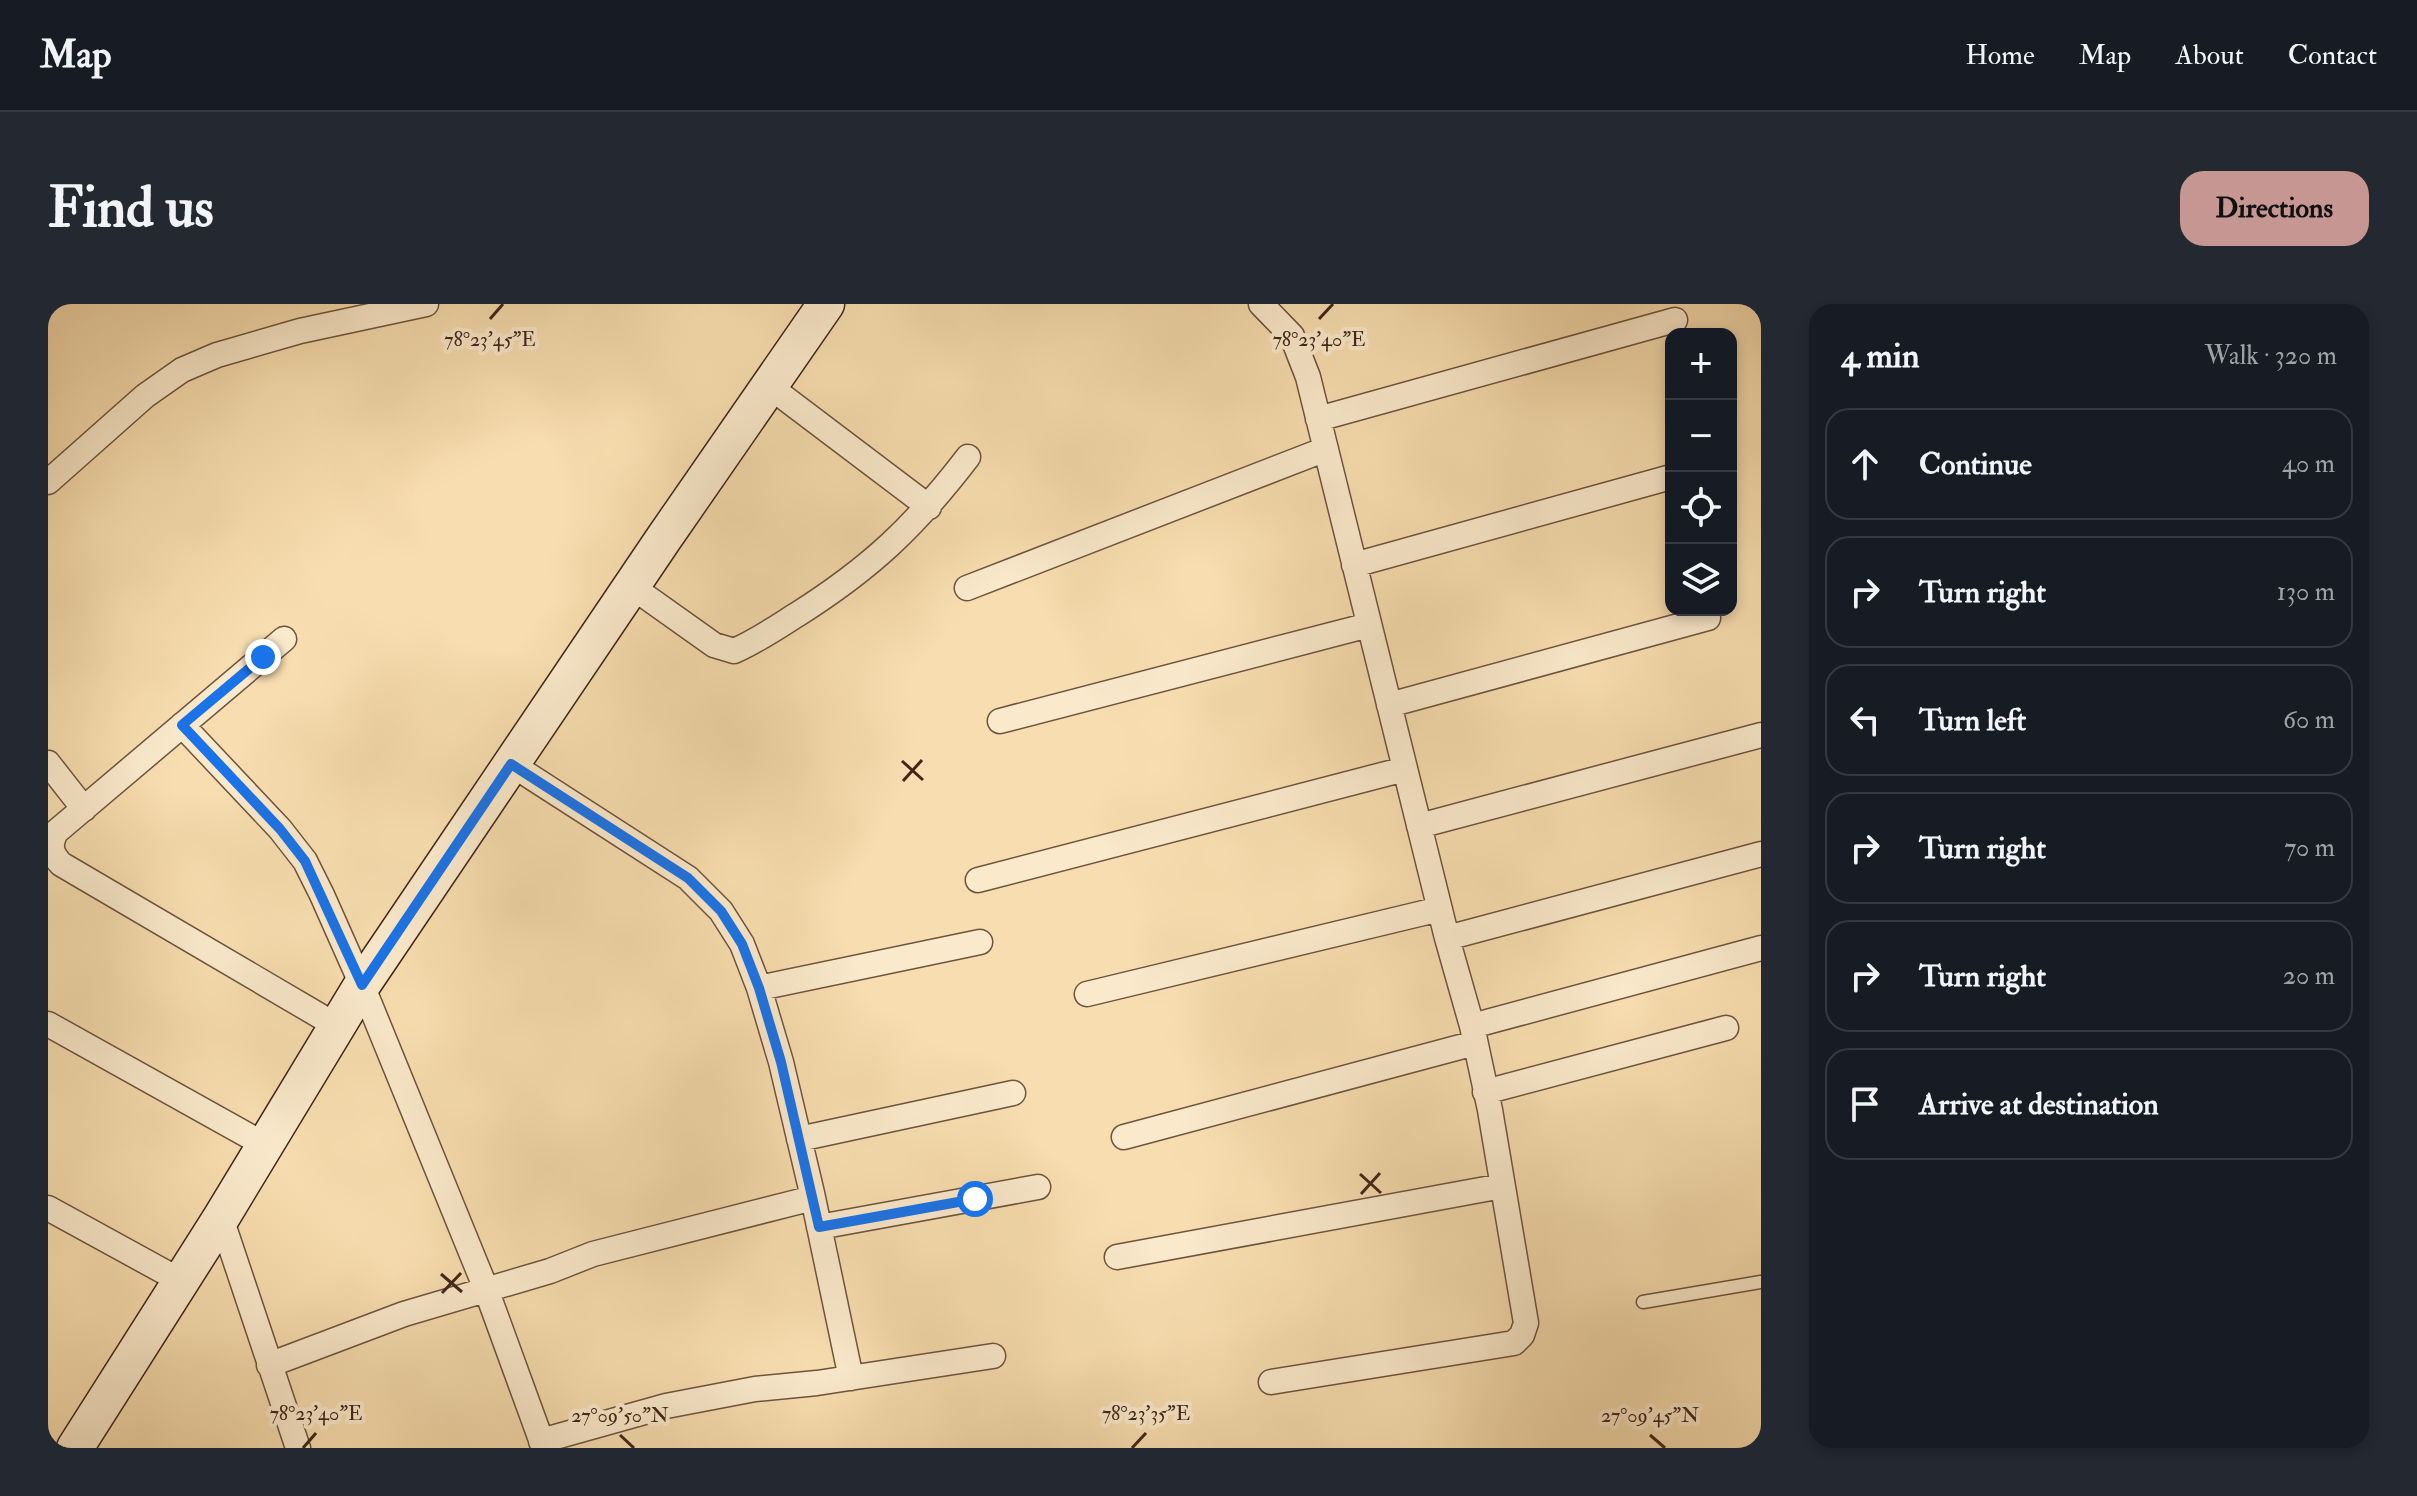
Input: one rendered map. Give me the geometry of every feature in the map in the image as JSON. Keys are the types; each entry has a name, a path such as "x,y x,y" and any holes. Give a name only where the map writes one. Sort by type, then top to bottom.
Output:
{"street":[{"path":"48,482 145,396 182,370 217,355 300,331 426,304"},
{"path":"75,1448 221,1218 362,985 826,304"},
{"path":"1261,304 1292,336 1301,355 1326,449 1473,1034 1526,1323 1522,1335 1514,1343 1271,1382"},
{"path":"1318,419 1675,320"},
{"path":"769,386 929,507"},
{"path":"967,588 1326,449"},
{"path":"631,586 714,645 734,651 829,594 883,554 929,507 968,457"},
{"path":"1354,565 1665,479"},
{"path":"1389,705 1708,618"},
{"path":"1000,721 1369,625"},
{"path":"284,639 56,832 51,842 52,854 61,864 337,1026"},
{"path":"182,725 280,829 305,861 362,985 486,1289 542,1444 666,1406 755,1389 993,1356"},
{"path":"1419,826 1761,735"},
{"path":"48,763 84,809"},
{"path":"511,764 688,878 721,911 742,944 759,988 799,1139 851,1378"},
{"path":"978,880 1405,769"},
{"path":"1447,938 1761,854"},
{"path":"1087,994 1440,909"},
{"path":"759,988 980,942"},
{"path":"1124,1137 1761,948"},
{"path":"48,1024 265,1145"},
{"path":"1485,1092 1726,1028"},
{"path":"799,1139 1013,1093"},
{"path":"1117,1257 1502,1186"},
{"path":"819,1227 1038,1187"},
{"path":"269,1365 404,1314 550,1271 593,1254 813,1198"},
{"path":"48,1208 181,1281"},
{"path":"221,1218 298,1448"}],"lane":[{"path":"1643,1302 1761,1282"}],"route":[{"path":"263,657 182,725 280,829 305,861 362,985 511,764 688,878 721,911 742,944 759,988 781,1062 819,1227 975,1199"}]}
